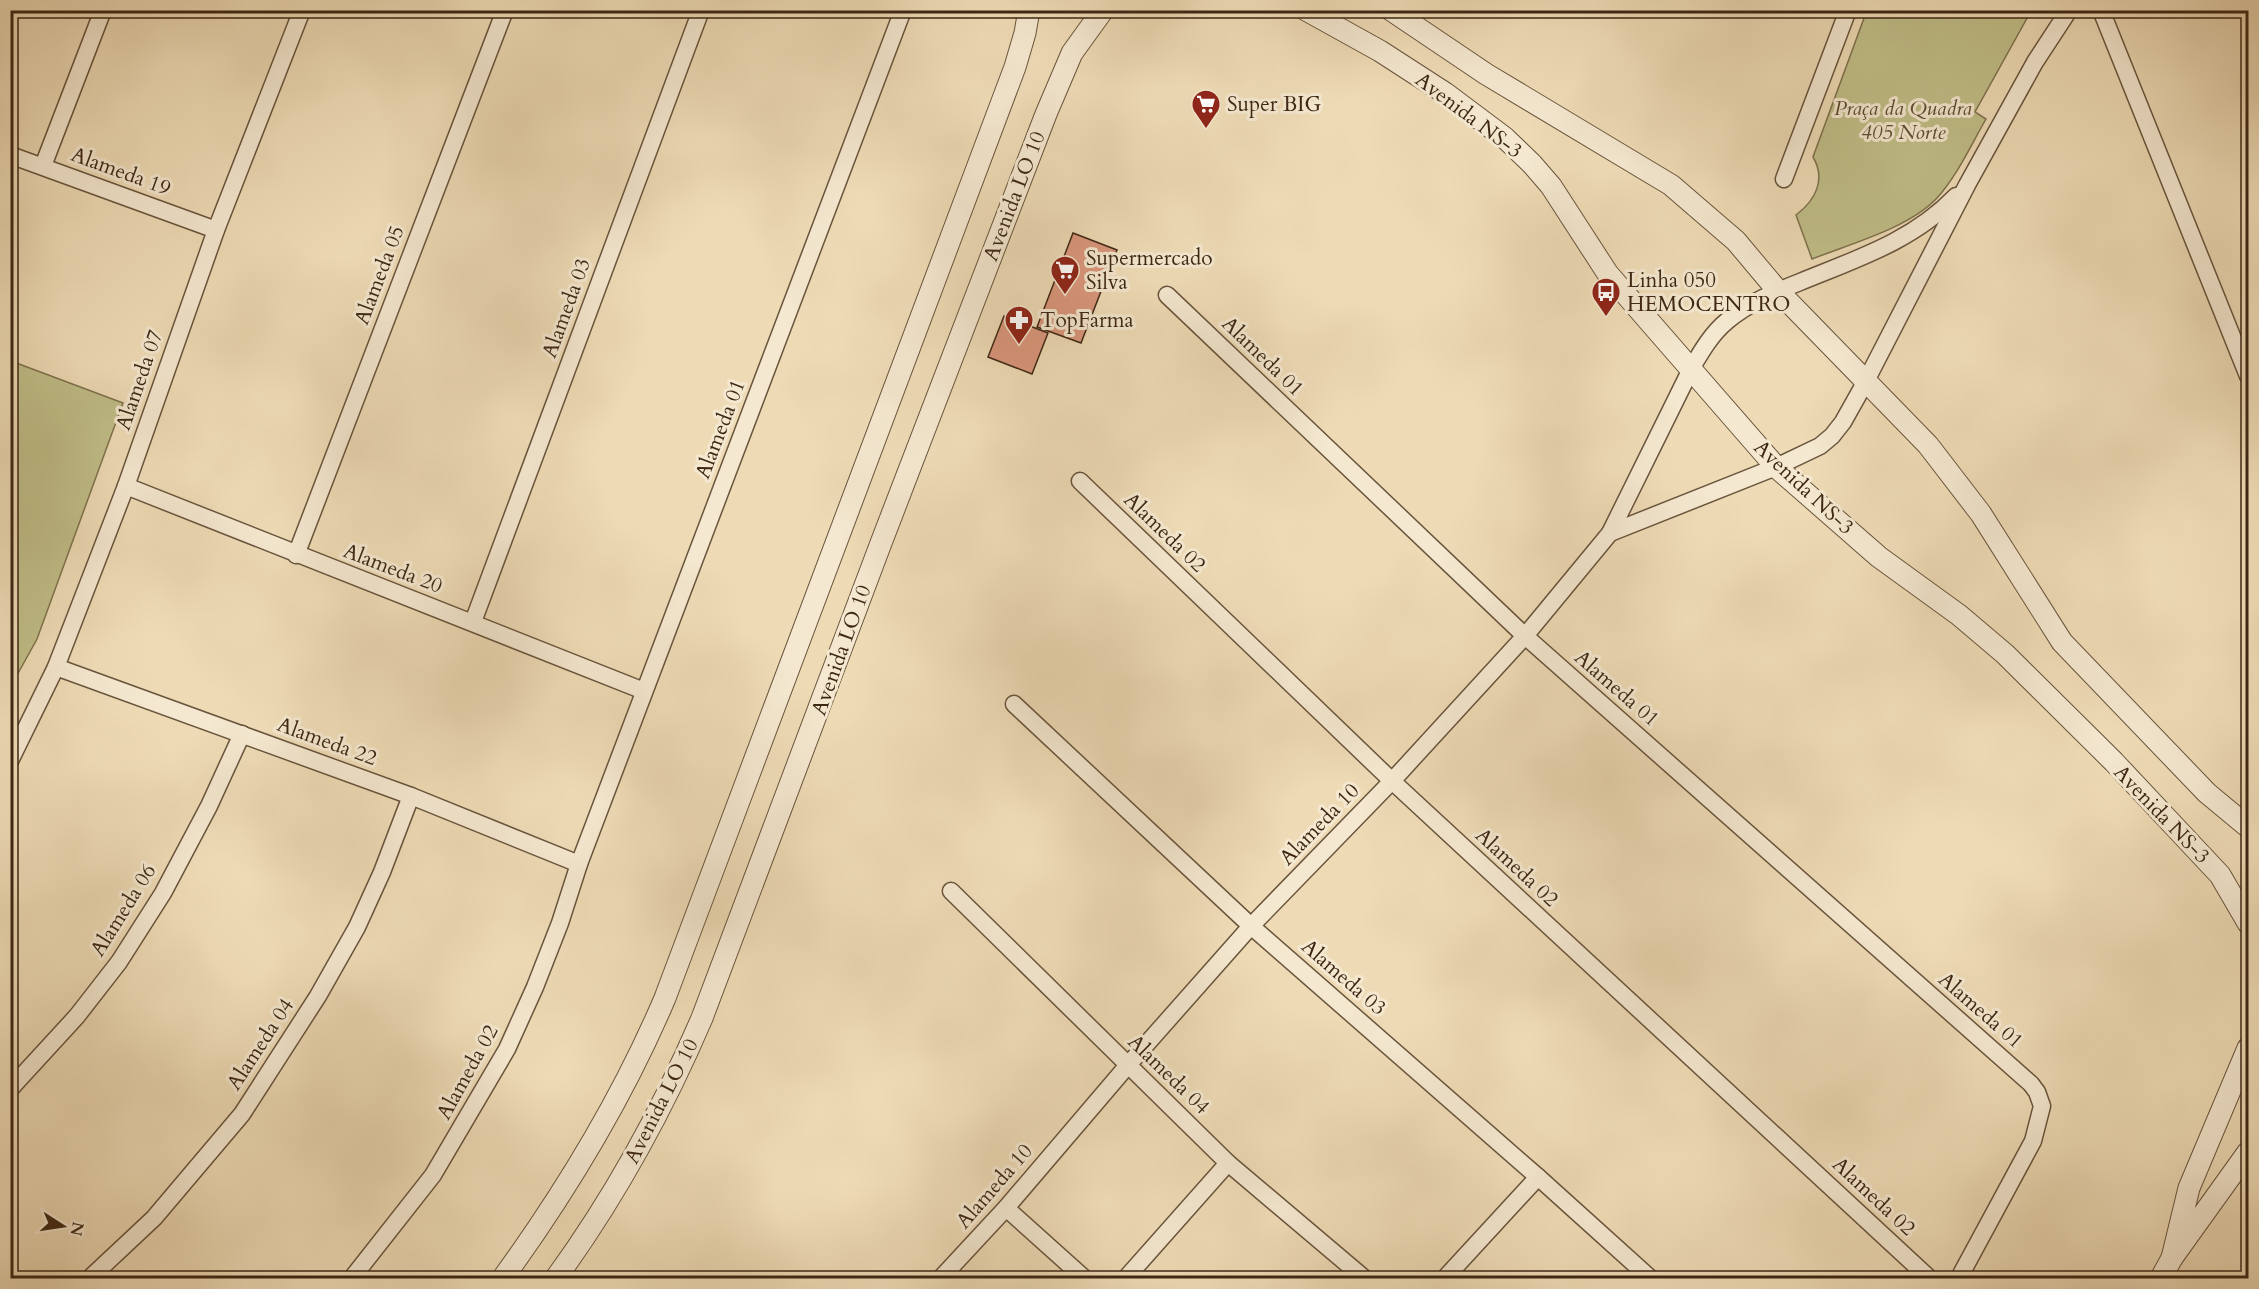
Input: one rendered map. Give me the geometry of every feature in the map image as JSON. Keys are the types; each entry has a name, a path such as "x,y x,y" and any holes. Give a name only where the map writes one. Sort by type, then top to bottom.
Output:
{"street":[{"path":"43,166 103,10"},
{"name":"Alameda 07","path":"10,761 56,667 126,486 216,230 302,10"},
{"name":"Alameda 05","path":"296,555 505,10"},
{"name":"Alameda 03","path":"473,622 700,10"},
{"name":"Alameda 01","path":"579,864 903,10"},
{"name":"Avenida LO 10","path":"503,1278 551,1208 600,1128 639,1055 665,998 1015,67 1029,10"},
{"name":"Avenida LO 10","path":"556,1278 630,1160 673,1082 702,1018 881,543 1050,105 1072,53 1103,10"},
{"name":"Avenida NS-3","path":"1306,10 1380,51 1445,93 1505,138 1532,164 1551,186 1608,274 1776,467 1879,557 1959,615 2006,654 2114,762 2220,875 2248,923"},
{"name":"Avenida NS-3","path":"1391,10 1486,74 1671,185 1736,241 1778,291 1928,445 1981,514 2062,642 2207,793 2248,827"},
{"path":"1784,179 1848,10"},
{"path":"1776,467 1820,446 1843,422 1967,185 2035,62 2069,10"},
{"path":"2101,10 2248,376"},
{"name":"Alameda 19","path":"10,155 216,230"},
{"path":"1610,533 1691,369 1707,343 1725,322 1778,291 1888,246 1913,232 1934,217 1967,185"},
{"name":"Alameda 01","path":"1167,295 1525,636 2031,1084 2042,1106 2033,1141 1959,1278"},
{"name":"Alameda 10","path":"941,1278 1006,1208 1251,926 1392,782 1525,636 1610,533 1776,467"},
{"name":"Alameda 02","path":"1080,481 1392,782 1929,1278"},
{"name":"Alameda 20","path":"126,486 644,691"},
{"name":"Alameda 22","path":"56,667 411,796 579,864"},
{"name":"Alameda 03","path":"1014,704 1251,926 1650,1278"},
{"name":"Alameda 06","path":"10,1089 77,1016 119,962 163,893 242,734"},
{"name":"Alameda 04","path":"90,1278 154,1218 242,1114 318,996 357,927 382,872 411,796"},
{"name":"Alameda 02","path":"352,1278 433,1175 507,1049 560,923 579,864"},
{"name":"Alameda 04","path":"951,891 1228,1163 1364,1278"},
{"path":"2172,1258 2189,1188 2248,1048"},
{"path":"2161,1278 2172,1258 2248,1152"},
{"path":"1126,1278 1228,1163"},
{"path":"1445,1278 1538,1177"},
{"path":"1006,1208 1084,1278"}],"green space":[{"name":"Praça da Quadra 405 Norte","path":"1867,10 2031,11 1975,112 1986,119 1957,170 1937,198 1925,209 1895,227 1812,259 1796,215 1809,203 1817,189 1819,173 1813,157"},
{"path":"11,361 123,403 37,639 11,686"}],"building":[{"path":"1073,233 1117,250 1081,343 1037,327"},
{"path":"1004,316 1048,333 1032,374 988,357"}],"place":[{"name":"Super BIG","path":"1206,130"},
{"name":"Supermercado Silva","path":"1065,296"},
{"name":"Linha 050 HEMOCENTRO","path":"1606,318"},
{"name":"TopFarma","path":"1019,346"}]}
